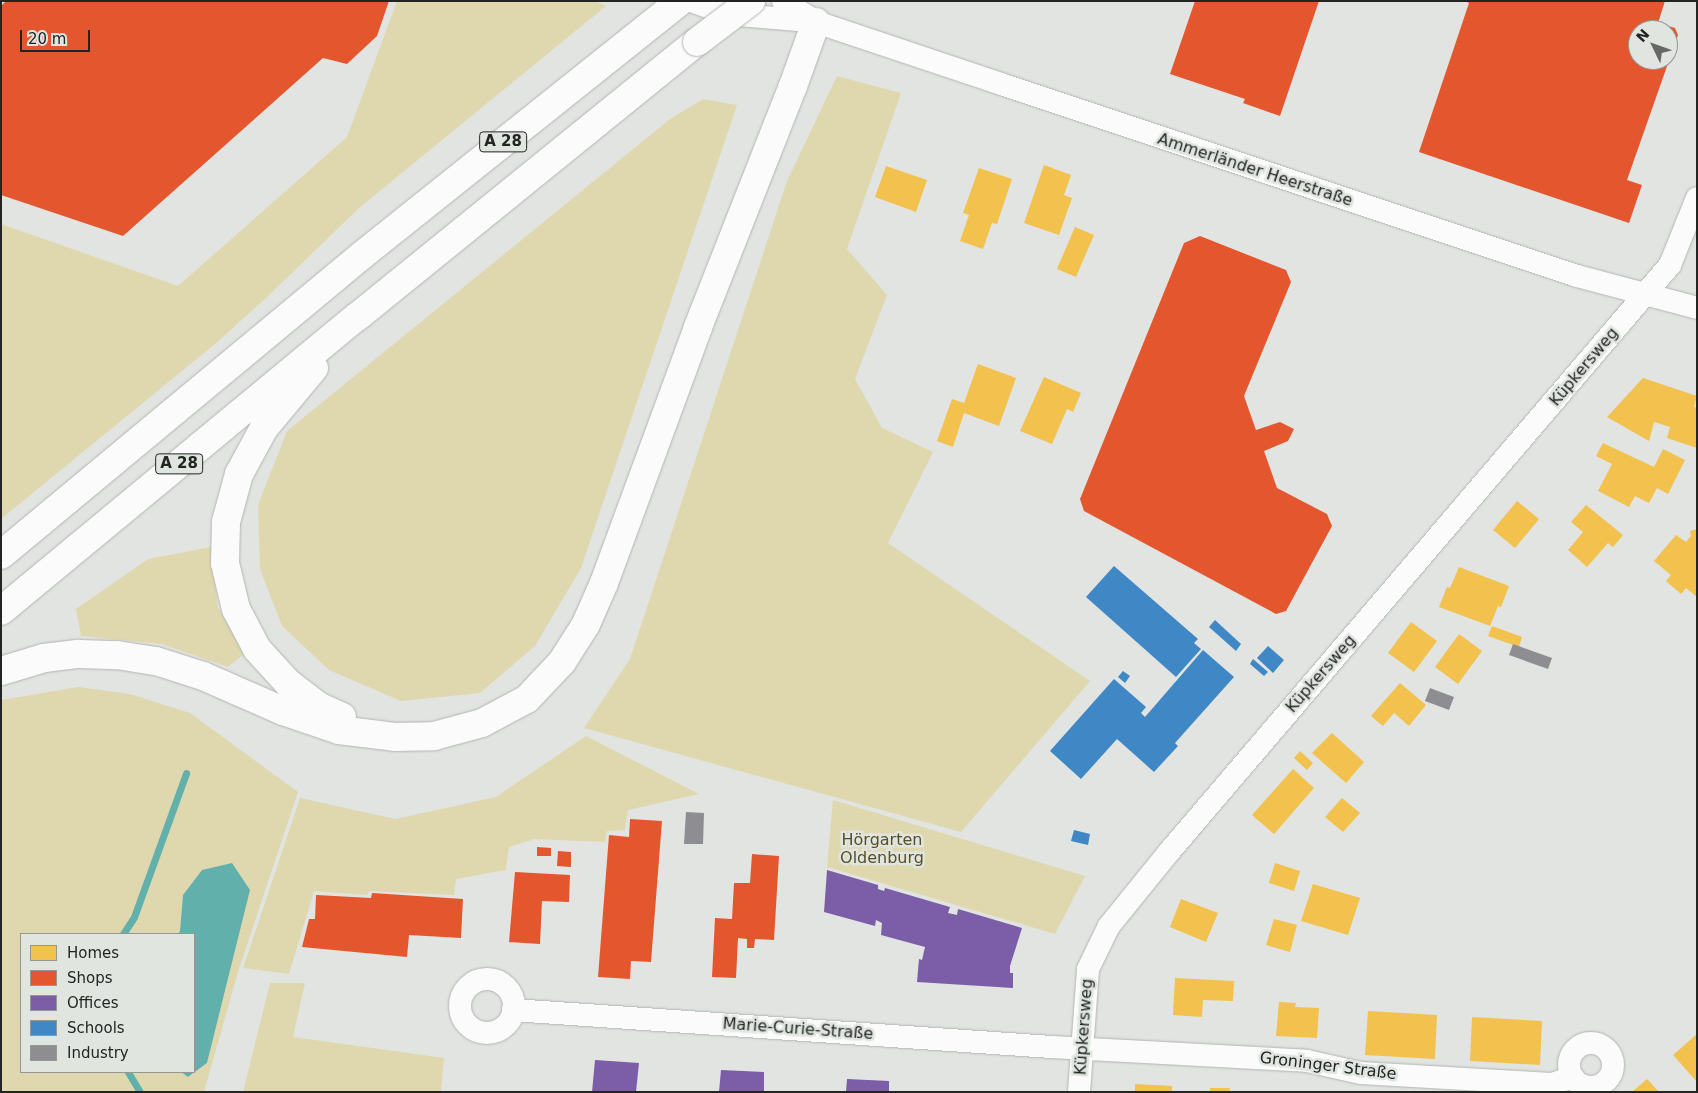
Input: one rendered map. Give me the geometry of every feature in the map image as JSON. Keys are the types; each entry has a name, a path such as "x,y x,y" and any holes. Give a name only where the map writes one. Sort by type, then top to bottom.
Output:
{"highway":[{"name":"A 28","path":"1,555 361,256 680,1"},
{"name":"A 28","path":"1,611 357,316 697,42 751,1"},
{"path":"1,671 44,658 79,654 117,655 156,661 203,676 283,710 339,730 395,737 434,736 482,724 527,699 562,662 586,624 604,584 698,327 793,86 816,22"},
{"path":"357,316 264,428 238,474 226,522 225,563 236,609 257,649 288,684 320,707 354,723 395,737"}],"street":[{"name":"Ammerländer Heerstraße","path":"691,1 727,14 816,22 1549,267 1697,308"},
{"name":"Ammerländer Heerstraße","path":"783,1 816,22"},
{"name":"Küpkersweg","path":"1079,1092 1088,969 1108,926 1175,845 1646,295 1670,265 1697,198"},
{"name":"Marie-Curie-Straße","path":"514,1010 1082,1048"},
{"name":"Groninger Straße","path":"1082,1048 1307,1060 1361,1073 1552,1084 1572,1076"}],"green space":[{"path":"397,1 595,1 606,6 359,208 266,298 215,344 1,519 1,224 178,286 347,137"},
{"path":"837,76 901,93 847,249 887,295 855,379 882,428 933,452 888,543 1090,681 961,832 584,728 630,659 787,181"},
{"path":"703,99 737,105 581,568 535,646 480,693 401,701 329,670 282,626 260,569 258,505 287,431 670,119"},
{"path":"211,547 218,607 244,654 228,667 162,644 81,636 76,609 148,559"},
{"path":"78,687 130,694 190,713 298,792 238,972 204,1092 1,1092 1,700"},
{"path":"586,736 699,794 628,810 625,830 607,831 605,842 535,839 509,847 506,870 456,879 454,895 369,891 367,895 314,891 289,974 243,968 300,798 395,819 496,797"},
{"name":"Hörgarten Oldenburg","path":"833,800 1085,876 1055,934 827,867"},
{"path":"270,983 305,983 293,1037 444,1058 441,1092 243,1092"}],"water":[{"path":"232,863 250,890 207,1063 195,1072 195,933 179,933 183,895 202,870"},
{"path":"182,1073 193,1073 188,1077"}],"building: Homes":[{"path":"1044,165 1071,175 1064,195 1072,198 1059,235 1024,223"},
{"path":"886,166 927,180 916,212 875,197"},
{"path":"979,168 1012,179 997,224 992,223 983,249 960,241 969,215 963,213"},
{"path":"1075,227 1094,235 1076,277 1057,269"},
{"path":"978,364 1016,378 999,426 964,413 953,447 937,441 952,399 964,403"},
{"path":"1044,377 1081,393 1073,412 1067,409 1052,444 1020,431"},
{"path":"1643,378 1697,396 1694,407 1697,408 1697,448 1667,438 1670,427 1654,422 1649,441 1607,417"},
{"path":"1603,443 1654,467 1663,449 1685,460 1668,494 1657,488 1649,503 1635,496 1629,507 1598,491 1612,464 1596,456"},
{"path":"1517,501 1539,519 1515,548 1493,530"},
{"path":"1586,505 1623,535 1613,547 1608,543 1587,567 1568,550 1583,532 1571,522"},
{"path":"1697,529 1697,597 1686,588 1681,594 1666,581 1671,575 1654,561 1676,535 1686,542 1691,536 1690,531"},
{"path":"1459,567 1509,586 1501,607 1498,606 1490,626 1439,607 1447,587 1450,588"},
{"path":"1411,622 1437,641 1414,672 1388,653"},
{"path":"1492,626 1522,637 1519,647 1488,636"},
{"path":"1459,634 1482,651 1458,684 1435,667"},
{"path":"1400,683 1426,705 1409,726 1394,713 1383,726 1371,716"},
{"path":"1332,733 1364,762 1346,783 1312,753"},
{"path":"1300,751 1313,763 1307,770 1294,758"},
{"path":"1293,769 1314,788 1274,834 1252,815"},
{"path":"1342,798 1360,813 1343,832 1325,817"},
{"path":"1275,863 1300,871 1294,891 1269,883"},
{"path":"1313,884 1360,898 1348,935 1301,921"},
{"path":"1181,899 1218,913 1206,942 1170,927"},
{"path":"1274,919 1297,925 1290,952 1266,945"},
{"path":"1175,978 1234,981 1233,1001 1203,1000 1202,1017 1173,1015"},
{"path":"1279,1002 1296,1003 1295,1007 1319,1008 1317,1038 1276,1036"},
{"path":"1368,1011 1437,1015 1435,1059 1365,1055"},
{"path":"1472,1017 1542,1021 1540,1065 1470,1061"},
{"path":"1697,1034 1697,1082 1673,1055"},
{"path":"1647,1079 1659,1092 1632,1092"},
{"path":"1135,1084 1172,1086 1172,1092 1135,1092"},
{"path":"1210,1088 1230,1088 1229,1092 1210,1092"}],"building: Shops":[{"path":"6,1 389,1 377,36 347,64 323,58 123,236 1,195 1,6"},
{"path":"1195,1 1319,1 1280,116 1243,103 1245,99 1170,74"},
{"path":"1465,1 1665,1 1659,20 1628,20 1628,70 1666,70 1627,180 1642,185 1629,223 1419,152 1469,3"},
{"path":"1200,236 1286,270 1291,282 1244,396 1256,430 1280,422 1294,429 1288,441 1264,451 1277,488 1327,514 1332,526 1286,611 1276,614 1084,511 1080,499 1184,243"},
{"path":"630,819 662,821 651,962 631,961 630,979 598,977 609,835 629,837"},
{"path":"537,847 551,848 551,856 537,856"},
{"path":"558,851 571,852 571,867 557,866"},
{"path":"752,854 779,856 774,940 755,939 754,948 747,948 747,939 738,938 736,978 712,977 715,918 732,919 734,883 750,883"},
{"path":"515,872 570,875 569,902 542,901 540,944 509,942"},
{"path":"372,893 463,899 461,938 409,935 407,957 302,947 309,919 315,919 316,895 371,898"}],"building: Offices":[{"path":"827,870 878,885 878,889 884,891 885,888 950,907 948,913 957,915 958,909 1022,928 1010,966 1010,973 1013,973 1013,988 917,982 919,959 922,960 925,947 881,935 882,923 876,920 875,926 824,912"},
{"path":"595,1060 639,1063 636,1092 592,1092"},
{"path":"721,1070 764,1072 764,1092 719,1092"},
{"path":"847,1079 889,1081 889,1092 846,1092"}],"building: Schools":[{"path":"1114,566 1198,639 1194,643 1201,649 1176,677 1086,597"},
{"path":"1215,620 1241,644 1236,651 1209,627"},
{"path":"1268,646 1284,660 1273,673 1257,658"},
{"path":"1203,650 1234,677 1175,743 1178,746 1154,772 1117,739 1081,779 1050,751 1114,679 1146,707 1141,713 1145,717"},
{"path":"1253,659 1268,672 1264,676 1250,664"},
{"path":"1123,671 1130,676 1125,683 1118,677"},
{"path":"1074,830 1090,834 1088,845 1071,841"}],"building: Industry":[{"path":"1513,644 1552,658 1548,669 1509,655"},
{"path":"1430,688 1454,697 1449,710 1425,701"},
{"path":"686,812 704,813 703,844 684,844"}],"waterway":[{"path":"124,933 134,917 186,773"},
{"path":"129,1073 140,1092"}]}
